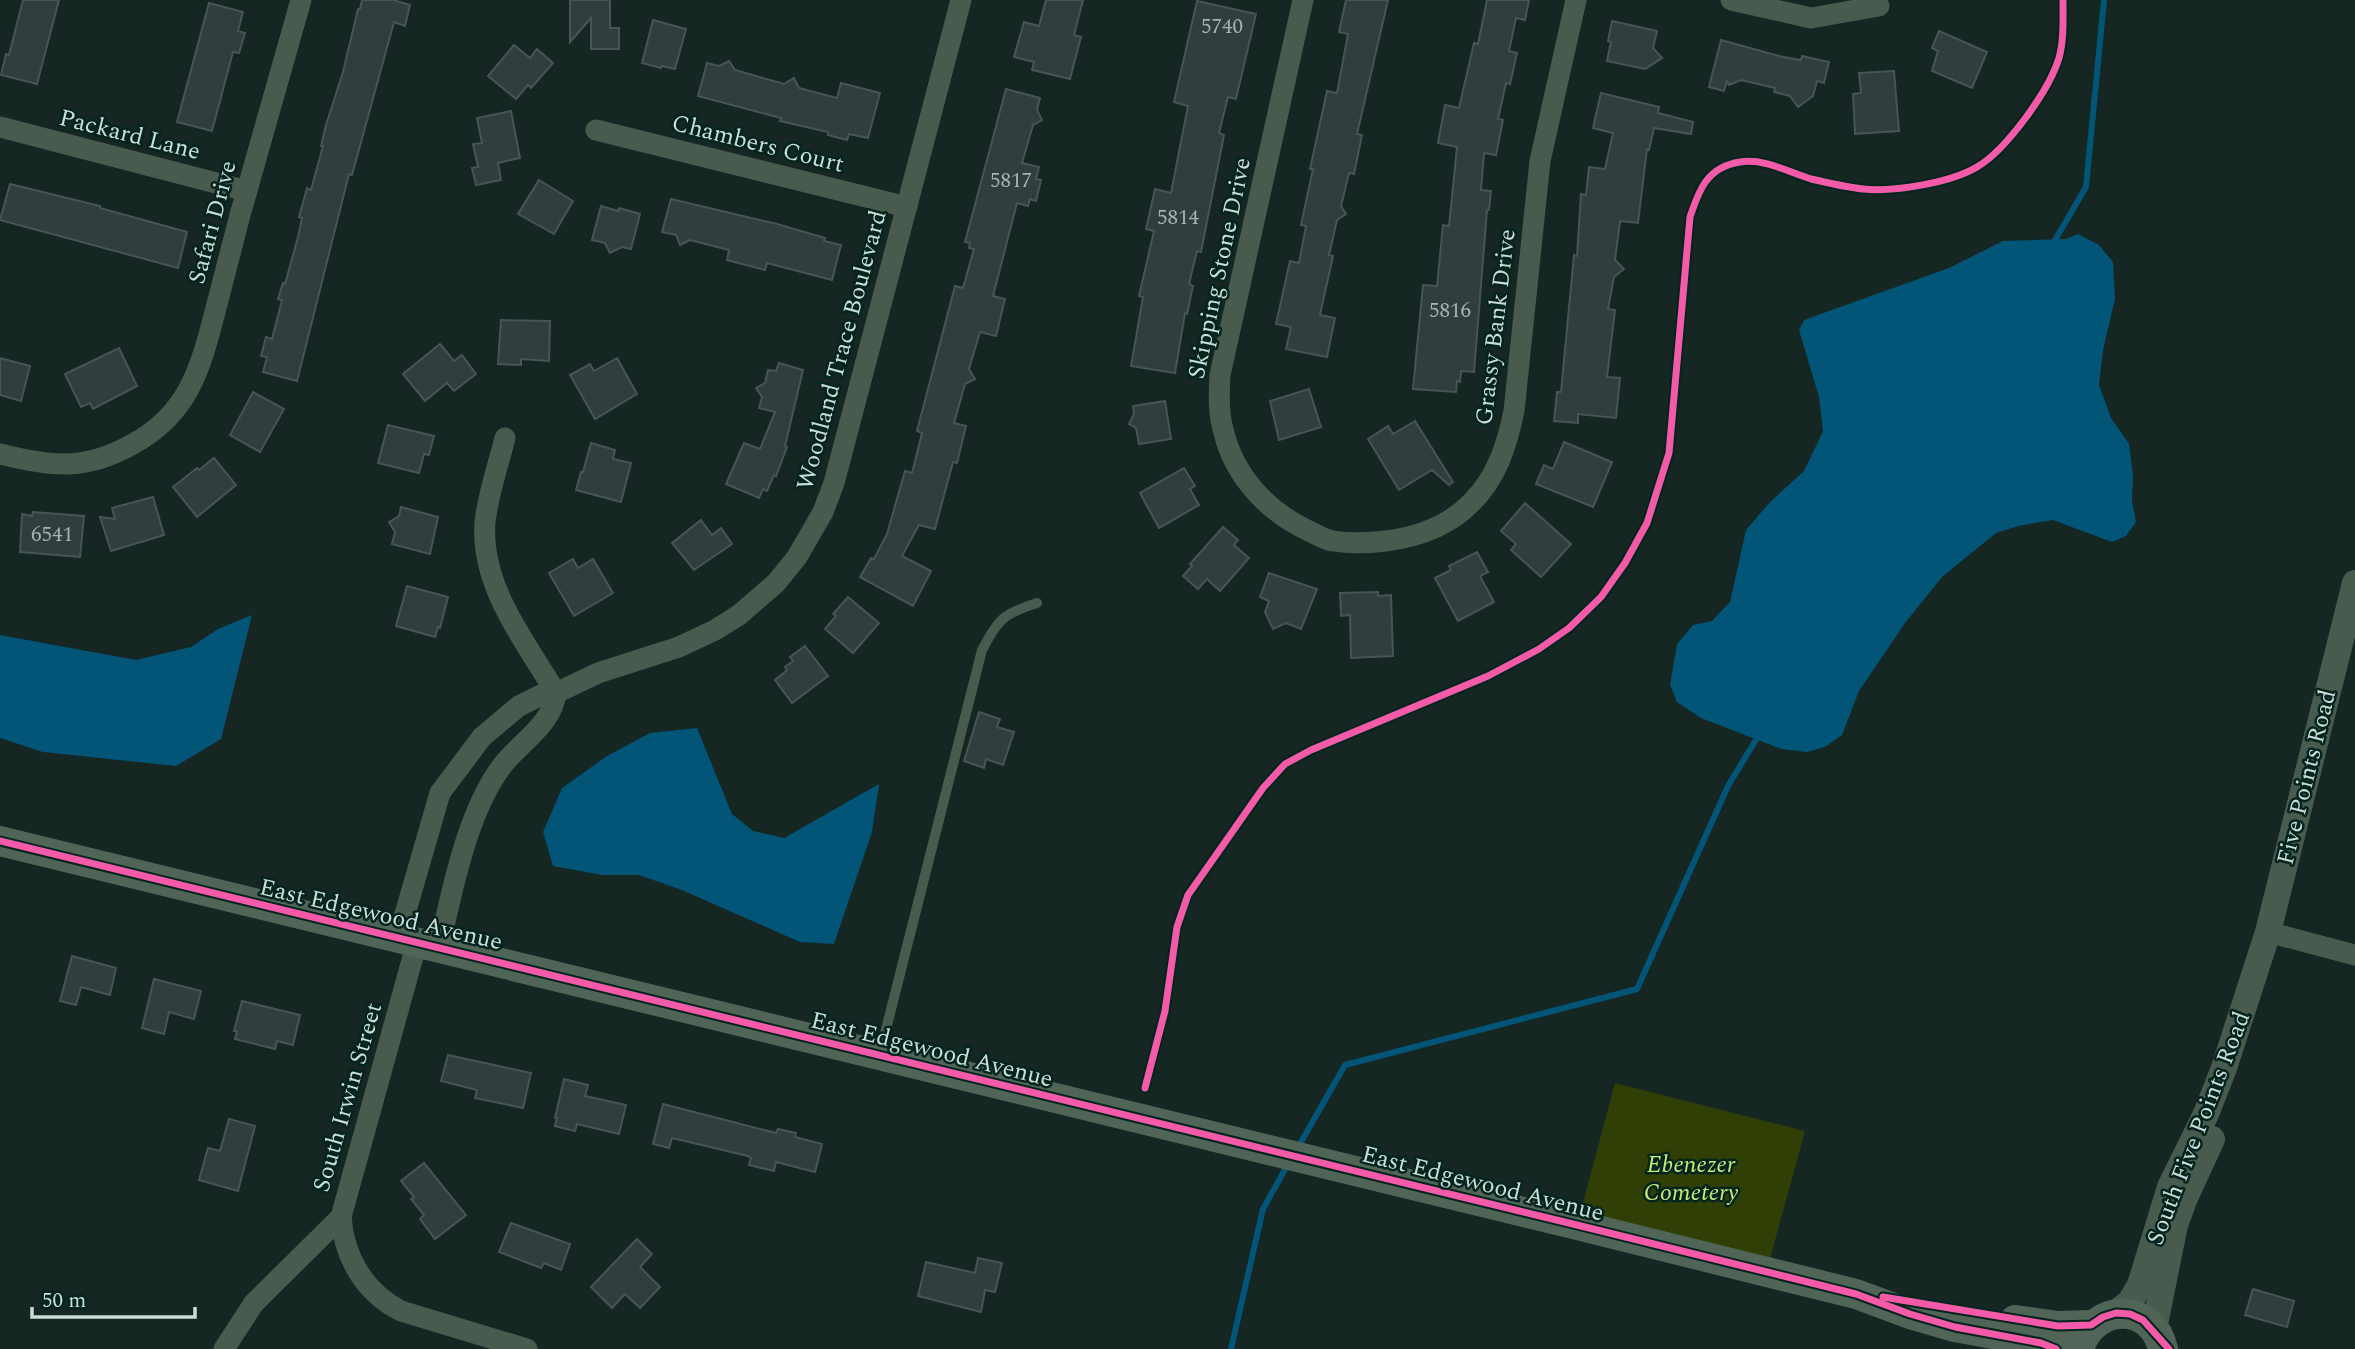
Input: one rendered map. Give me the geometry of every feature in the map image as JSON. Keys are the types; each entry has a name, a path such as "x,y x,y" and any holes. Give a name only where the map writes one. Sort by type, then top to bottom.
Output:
{"main road":[{"name":"East Edgewood Avenue","path":"0,841 1856,1294 1933,1320 2040,1343 2056,1349"},
{"name":"East Edgewood Avenue","path":"1856,1294 1912,1300 2012,1320 2095,1329"},
{"path":"2095,1329 2130,1314 2143,1320 2162,1342"}],"street":[{"name":"Safari Drive","path":"0,454 51,465 79,464 111,456 159,428 187,395 197,374 301,0"},
{"name":"Woodland Trace Boulevard","path":"418,943 440,793 482,737 519,706 547,692 556,693 598,673 679,647 715,630 761,597 776,583 803,548 823,512 834,483 961,0"},
{"name":"Skipping Stone Drive","path":"1303,0 1220,374 1219,408 1231,455 1245,479 1266,504 1291,522 1330,541"},
{"name":"Grassy Bank Drive","path":"1330,541 1369,543 1411,538 1449,522 1473,502 1494,475 1507,443 1514,411 1540,161 1576,0"},
{"path":"1731,0 1811,18 1879,6"},
{"name":"Packard Lane","path":"0,127 247,191"},
{"name":"Chambers Court","path":"596,130 907,207"},
{"path":"418,943 456,877 471,826 505,762 541,726 555,704 556,693 497,593 487,556 485,525 505,438"},
{"name":"Five Points Road","path":"2268,932 2355,583"},
{"path":"2268,932 2355,955"},
{"name":"South Five Points Road","path":"2095,1329 2130,1303 2144,1276 2167,1197 2206,1115 2224,1068 2268,932"},
{"name":"South Five Points Road","path":"2162,1342 2175,1225 2220,1120 2238,1069 2258,999 2268,932"},
{"name":"South Irwin Street","path":"224,1349 254,1303 341,1217 418,943"},
{"path":"341,1217 346,1248 354,1267 374,1293 388,1304 401,1311 527,1349"}],"lane":[{"path":"879,1056 982,650 997,623 1017,609 1037,603"}],"green space":[{"name":"Ebenezer Cometery","path":"1615,1083 1805,1131 1771,1255 1769,1273 1577,1225"}],"water":[{"path":"2078,234 2099,245 2113,262 2115,299 2103,350 2099,385 2111,418 2129,444 2133,475 2132,501 2136,522 2126,536 2112,542 2053,520 1996,533 1942,577 1905,623 1859,691 1842,735 1825,747 1807,752 1781,749 1701,718 1677,702 1670,685 1677,644 1693,625 1712,621 1730,602 1746,530 1770,502 1804,471 1823,431 1819,397 1799,330 1804,320 1949,268 2003,241 2066,239"},
{"path":"252,615 221,739 176,766 43,752 0,738 0,635 136,660 191,647 218,629"},
{"path":"697,728 732,814 753,831 784,838 879,784 872,832 834,944 800,942 682,890 639,875 602,875 553,866 543,832 562,788 607,756 650,733"}],"building":[{"path":"23,0 59,0 37,84 1,75"},
{"path":"362,0 393,0 410,5 405,26 394,22 352,175 349,174 297,381 263,372 267,357 261,356 266,337 272,339 282,300 278,299 298,237 302,218 299,217 307,188 311,190 326,125"},
{"path":"570,0 610,0 610,28 619,28 619,49 591,49 591,18 570,42"},
{"path":"1046,0 1083,0 1074,35 1081,37 1070,79 1032,70 1034,62 1014,57 1024,22 1039,26"},
{"path":"1346,0 1388,0 1357,134 1362,135 1354,174 1349,173 1341,206 1346,214 1337,220 1329,255 1333,256 1320,315 1335,318 1327,357 1286,349 1291,327 1276,324 1290,261 1299,263 1306,226 1301,225 1313,169 1310,169 1327,91 1337,93 1348,34 1339,32"},
{"path":"1487,0 1529,0 1525,20 1516,18 1509,51 1517,53 1510,84 1506,83 1498,119 1503,120 1496,155 1484,153 1481,190 1491,191 1487,210 1474,372 1461,371 1456,392 1413,389 1423,285 1437,286 1443,225 1449,226 1457,147 1438,143 1445,105 1459,108 1474,43 1478,44"},
{"path":"1197,1 1256,14 1236,99 1228,97 1219,133 1224,135 1201,252 1197,251 1189,284 1193,286 1187,314 1185,313 1175,373 1131,366 1143,297 1139,296 1154,231 1146,229 1155,189 1171,193 1188,106 1174,102"},
{"path":"209,3 243,12 238,31 245,33 239,53 233,52 212,131 177,122"},
{"path":"653,20 686,29 675,69 642,63"},
{"path":"1612,21 1657,31 1653,48 1662,58 1645,69 1607,61"},
{"path":"1939,31 1987,52 1972,88 1932,71 1938,51 1932,48"},
{"path":"1721,40 1783,57 1801,60 1802,56 1829,62 1824,83 1817,81 1813,96 1798,107 1790,96 1774,92 1775,88 1741,80 1729,85 1727,81 1724,91 1709,87"},
{"path":"514,45 530,58 537,49 553,63 531,88 528,85 516,99 488,76"},
{"path":"729,61 735,70 784,84 794,78 799,88 837,98 841,83 880,93 868,138 849,134 847,140 828,135 828,132 780,121 781,118 698,96 707,63 719,66"},
{"path":"1894,71 1899,131 1855,134 1853,94 1861,93 1859,73"},
{"path":"1006,89 1040,98 1037,110 1042,120 1033,125 1022,163 1039,167 1036,179 1041,180 1036,201 1030,199 1028,206 1017,203 993,296 1005,299 996,336 980,332 969,369 975,379 965,384 954,423 966,426 935,529 919,525 902,556 931,571 913,606 860,577 871,558 874,559 887,534 905,471 912,473 922,433 917,431 955,286 963,288 974,249 969,248 970,243 965,242"},
{"path":"1601,93 1659,107 1658,113 1693,122 1691,134 1654,128 1649,150 1647,149 1638,223 1620,221 1615,260 1624,269 1614,277 1608,309 1615,310 1607,377 1620,378 1616,418 1578,414 1578,423 1554,421 1557,392 1561,392 1574,255 1577,256 1581,194 1586,195 1589,167 1605,169 1613,133 1593,128"},
{"path":"511,111 520,158 498,163 501,180 476,185 472,168 478,167 473,144 482,143 477,118"},
{"path":"539,180 573,201 554,234 518,214"},
{"path":"10,184 100,206 187,232 178,268 0,220"},
{"path":"671,199 777,224 841,245 832,280 767,263 765,270 727,260 729,250 690,240 680,245 676,235 662,232"},
{"path":"601,206 640,214 631,249 622,247 610,253 605,243 592,240"},
{"path":"501,320 550,321 549,361 521,359 521,365 498,364"},
{"path":"440,344 454,361 462,355 476,374 454,391 447,383 425,401 403,374"},
{"path":"119,348 137,386 93,409 90,403 81,407 65,374"},
{"path":"0,358 30,366 21,401 0,395"},
{"path":"617,358 637,394 595,419 570,375 590,364 594,371"},
{"path":"779,363 803,370 785,446 787,447 776,476 774,475 767,491 763,489 759,498 726,484 744,443 760,449 775,412 759,408 762,397 756,388 765,383 768,370 776,371"},
{"path":"1309,389 1321,427 1279,440 1270,401"},
{"path":"253,392 284,409 260,452 230,435"},
{"path":"1165,401 1171,439 1139,444 1136,428 1129,424 1134,414 1133,406"},
{"path":"1415,421 1453,482 1449,485 1432,470 1399,490 1368,439 1388,426 1393,434"},
{"path":"388,425 434,436 429,455 424,454 419,473 378,463"},
{"path":"1564,442 1612,462 1593,507 1536,484 1544,465 1553,469"},
{"path":"591,443 615,450 613,459 631,463 621,502 576,490"},
{"path":"214,458 236,485 197,517 173,487"},
{"path":"1184,468 1195,486 1190,489 1199,505 1159,528 1140,493"},
{"path":"153,497 164,535 111,551 100,517 115,519 112,508"},
{"path":"1525,503 1571,544 1541,577 1511,550 1516,544 1501,531"},
{"path":"401,507 438,517 430,554 392,544 395,532 389,522 399,516"},
{"path":"33,512 84,516 80,557 20,552 22,514 32,516"},
{"path":"701,520 712,535 721,528 732,544 694,570 672,543"},
{"path":"1223,527 1238,540 1234,545 1249,558 1220,591 1207,579 1198,589 1183,576 1192,566 1190,564"},
{"path":"1477,552 1488,572 1480,576 1494,602 1458,621 1435,578 1451,570 1449,566"},
{"path":"573,559 578,568 593,559 613,593 574,616 549,573"},
{"path":"1269,573 1317,589 1301,629 1286,623 1273,629 1265,612 1269,601 1260,597"},
{"path":"407,586 448,597 435,637 396,626"},
{"path":"1378,592 1378,596 1391,595 1393,656 1351,658 1350,615 1341,616 1340,593"},
{"path":"848,597 879,623 853,653 825,629 836,616 833,614"},
{"path":"805,646 828,676 792,703 775,680 793,661 790,657"},
{"path":"979,712 1000,719 997,727 1014,732 1003,765 986,759 984,768 964,761"},
{"path":"72,956 116,968 110,995 81,987 76,1005 60,1001"},
{"path":"154,979 201,991 194,1019 169,1012 164,1034 142,1028"},
{"path":"242,1001 300,1015 293,1045 277,1041 275,1049 235,1039 237,1031 234,1031"},
{"path":"448,1055 531,1073 523,1108 475,1098 477,1090 441,1081"},
{"path":"564,1079 588,1085 585,1096 626,1105 619,1134 577,1124 575,1131 555,1126"},
{"path":"663,1104 776,1133 778,1129 796,1133 795,1137 822,1144 815,1172 776,1162 774,1171 749,1165 751,1158 748,1156 672,1138 669,1148 653,1144"},
{"path":"229,1119 255,1126 238,1191 199,1180 208,1148 220,1151"},
{"path":"424,1163 466,1215 435,1239 420,1219 424,1215 411,1199 414,1197 401,1181"},
{"path":"511,1223 570,1244 561,1270 544,1263 541,1268 499,1252"},
{"path":"637,1239 652,1254 640,1267 660,1287 640,1308 625,1294 612,1308 591,1287"},
{"path":"978,1258 1002,1263 995,1292 985,1290 981,1312 918,1296 926,1262 975,1273"},
{"path":"2253,1289 2294,1301 2287,1327 2245,1315"}],"waterway":[{"path":"2051,247 2086,187 2104,0"},
{"path":"1297,1149 1345,1065 1637,989 1728,786 1760,733"},
{"path":"1231,1349 1263,1209 1288,1164"}],"cycle path":[{"path":"1145,1088 1165,1011 1177,927 1188,895 1263,788 1285,764 1311,750 1488,676 1539,649 1569,628 1601,597 1625,563 1647,523 1669,453 1690,217 1706,181 1720,169 1749,161 1824,182 1876,190 1906,188 1966,173 2001,147 2046,87 2061,51 2063,0"},
{"path":"0,841 1577,1225 1856,1294 1955,1327 2041,1343 2056,1349"},
{"path":"1883,1297 2058,1326 2091,1325 2116,1313 2130,1314 2143,1320 2169,1349"}]}
